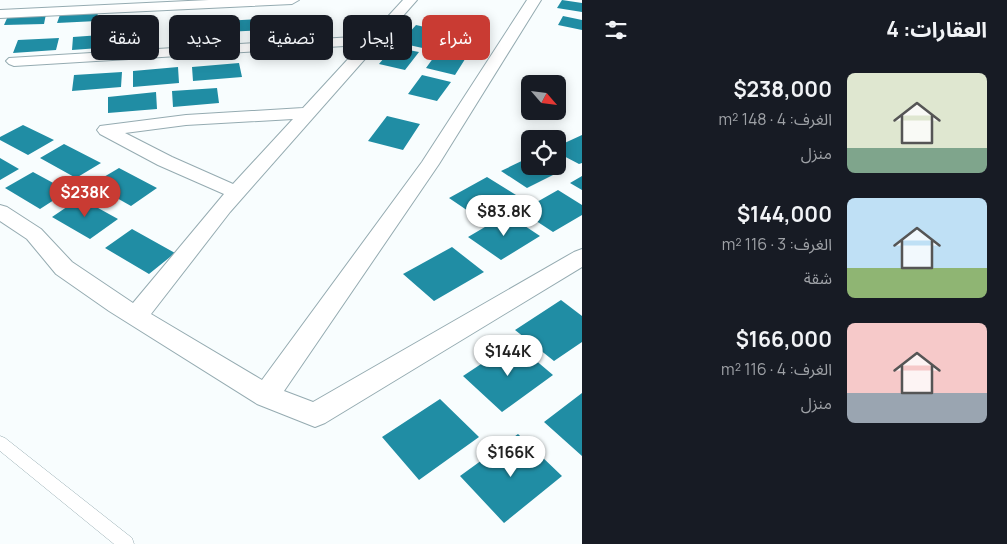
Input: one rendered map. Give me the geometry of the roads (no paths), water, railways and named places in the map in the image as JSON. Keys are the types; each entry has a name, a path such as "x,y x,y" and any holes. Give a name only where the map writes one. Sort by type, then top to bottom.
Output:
{"street":[{"path":"0,14 292,0"},
{"path":"396,15 410,0"},
{"path":"266,396 430,164 534,0"},
{"path":"14,62 343,42"},
{"path":"136,317 236,192 355,60"},
{"path":"236,192 164,160 106,130 186,120 308,113"},
{"path":"0,212 34,234 64,268 136,317 266,396 315,414 582,257"}],"lane":[{"path":"0,442 126,544"}]}
